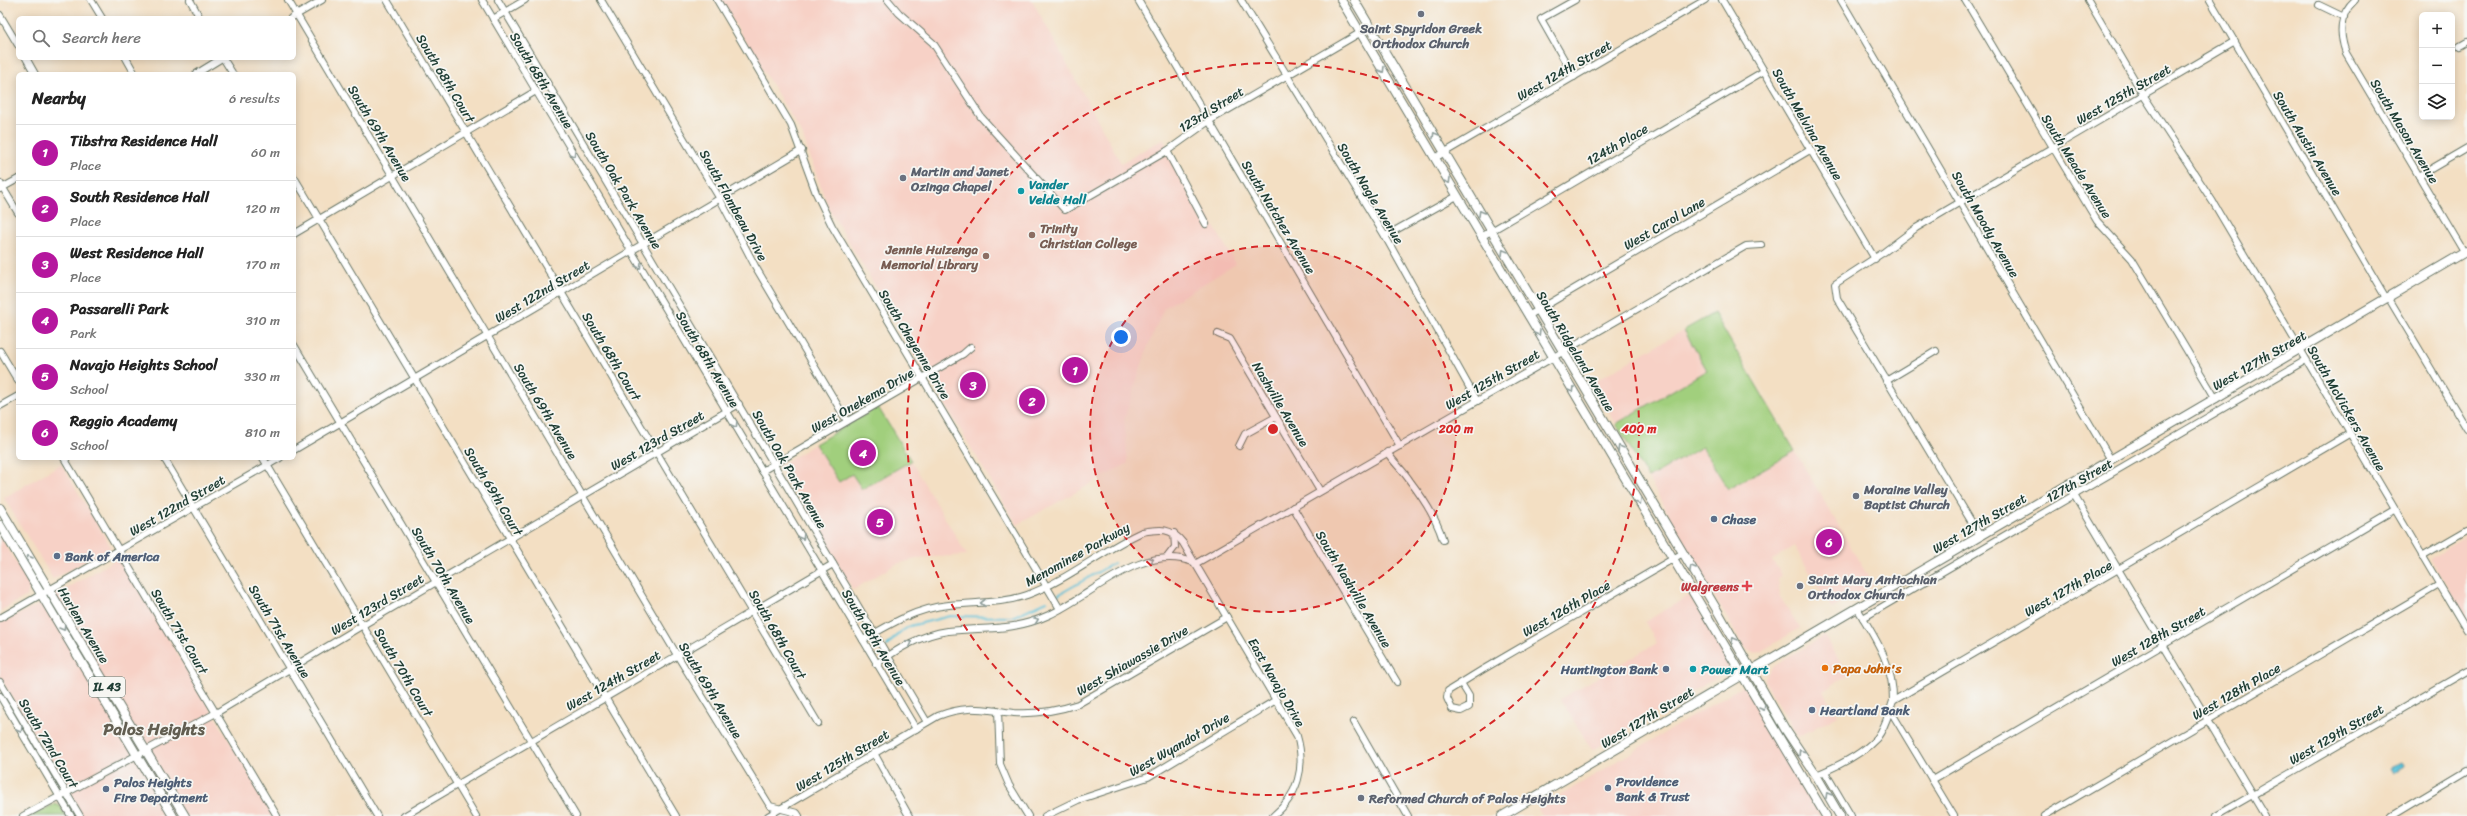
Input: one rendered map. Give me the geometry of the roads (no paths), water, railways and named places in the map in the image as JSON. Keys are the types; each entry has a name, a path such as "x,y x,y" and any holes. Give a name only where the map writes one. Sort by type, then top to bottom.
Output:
{"main road":[{"name":"South Ridgeland Avenue","path":"1341,0 1826,816"},
{"name":"South Ridgeland Avenue","path":"1355,0 1683,553 1785,729 1820,774 1840,816"},
{"name":"West 127th Street","path":"1502,816 2300,350 2466,251"},
{"name":"Harlem Avenue","path":"0,508 46,593 173,816"},
{"name":"Harlem Avenue","path":"0,525 46,593 146,750 184,816"}],"street":[{"path":"91,0 101,16"},
{"path":"190,0 199,16"},
{"name":"South 69th Avenue","path":"288,0 294,16"},
{"path":"294,16 322,0"},
{"name":"South 68th Court","path":"387,0 818,723"},
{"name":"South 68th Avenue","path":"482,0 916,729"},
{"name":"South Oak Park Avenue","path":"498,0 927,722"},
{"path":"493,19 525,0"},
{"name":"South Flambeau Drive","path":"601,0 720,199 755,266 847,420"},
{"name":"South Cheyenne Drive","path":"717,0 791,125 802,150 824,212 1060,609"},
{"name":"123rd Street","path":"888,0 899,13 933,43 981,117 1065,210 1166,150 1209,121 1361,34 1370,27"},
{"name":"South Natchez Avenue","path":"1138,0 1400,446"},
{"name":"South Nagle Avenue","path":"1241,0 1385,236 1477,401"},
{"path":"1574,77 1541,19 1575,0"},
{"name":"West 124th Street","path":"1435,158 1574,77 1693,3 1705,0"},
{"name":"South Melvina Avenue","path":"1722,0 1875,259"},
{"name":"South Moody Avenue","path":"1841,0 2111,460"},
{"name":"South Meade Avenue","path":"1965,0 2097,221 2132,260 2216,399"},
{"name":"South McVickers Avenue","path":"2088,0 2144,96 2213,202 2467,631"},
{"name":"South Austin Avenue","path":"2210,0 2467,429"},
{"path":"2319,5 2344,17 2355,0"},
{"path":"0,14 16,42"},
{"name":"South Mason Avenue","path":"2344,17 2341,36 2346,53 2419,176 2466,251"},
{"name":"South 69th Avenue","path":"296,19 488,336 677,655 770,806 797,813 799,816"},
{"name":"West 125th Street","path":"1886,381 1837,298 1834,288 1840,280 1875,259 1916,228 2144,96 2235,41"},
{"path":"2460,46 2467,42"},
{"path":"27,60 34,72"},
{"path":"127,60 134,72"},
{"path":"199,72 220,60"},
{"path":"224,60 232,72"},
{"name":"124th Place","path":"1481,237 1764,70"},
{"path":"296,233 536,91"},
{"path":"2419,176 2467,148"},
{"name":"West 122nd Street","path":"296,449 802,150"},
{"path":"1166,150 1206,224"},
{"name":"West Carol Lane","path":"1528,316 1810,150"},
{"path":"16,180 1,187 16,210"},
{"name":"South 69th Court","path":"296,180 604,698 676,816"},
{"path":"1385,236 1457,196"},
{"name":"West 125th Street","path":"1194,563 1746,246 1761,245"},
{"name":"Nashville Avenue","path":"1218,334 1230,339 1320,491"},
{"name":"West Onekema Drive","path":"762,471 847,420 963,354 971,347"},
{"name":"South 70th Avenue","path":"296,348 530,742 576,816"},
{"path":"0,350 16,378"},
{"path":"1936,351 1886,381 1980,536"},
{"name":"127th Street","path":"1864,618 2306,360"},
{"path":"0,406 16,397"},
{"name":"West 123rd Street","path":"24,816 66,792 216,713 739,404"},
{"path":"1239,446 1245,434 1276,417"},
{"name":"West 127th Place","path":"1893,701 2119,571 2349,434"},
{"path":"1387,452 1394,464 1410,481 1440,530 1443,540"},
{"name":"South 71st Court","path":"65,460 277,816"},
{"name":"South 71st Avenue","path":"165,460 377,816"},
{"name":"South 70th Court","path":"264,460 476,816"},
{"name":"West 122nd Street","path":"0,618 277,460"},
{"path":"2068,485 2265,816"},
{"name":"South Nashville Avenue","path":"1293,507 1397,682"},
{"name":"West 128th Street","path":"1932,780 2394,510"},
{"name":"Menominee Parkway","path":"862,640 895,621 923,610 948,605 1012,600 1047,586 1120,542 1142,532 1167,529 1174,533"},
{"path":"2422,556 2467,530"},
{"path":"1174,533 1183,543 1194,563"},
{"path":"1168,556 1175,547 1174,533"},
{"name":"West 126th Place","path":"1461,683 1469,696 1469,708 1462,711 1452,709 1447,698 1448,691 1461,683 1672,559 1683,553"},
{"path":"876,664 909,643 928,636 948,631 1011,627 1033,621 1060,609 1138,564 1168,556 1194,563"},
{"name":"East Navajo Drive","path":"1194,563 1297,736 1301,767 1298,782 1290,797 1273,816"},
{"name":"West 124th Street","path":"404,816 833,564"},
{"name":"West 128th Place","path":"2044,816 2439,585"},
{"path":"1850,816 1820,774 1857,753 1877,737 1893,701 1890,670 1864,618 1857,608"},
{"name":"West Shiawassie Drive","path":"927,722 947,712 965,708 998,710 1014,713 1052,711 1078,704 1227,617"},
{"name":"West 129th Street","path":"2216,816 2467,671"},
{"name":"South 72nd Court","path":"0,682 80,816"},
{"name":"South 72nd Court","path":"0,696 71,816"},
{"name":"West Wyandot Drive","path":"1045,816 1073,802 1148,777 1276,700"},
{"path":"998,710 1000,764 1009,785 1028,816"},
{"path":"1890,710 1954,816"},
{"name":"West 125th Street","path":"768,816 927,722"},
{"path":"1354,722 1408,816"},
{"path":"874,753 909,816"},
{"path":"2395,815 2467,771"}],"water":[{"path":"2400,763 2403,767 2393,773 2390,768"}],"waterway":[{"path":"1058,595 1114,563"},
{"path":"887,646 899,633 910,626 950,616 1012,617 1047,601"}],"place":[{"name":"Saint Spyridon Greek Orthodox Church","path":"1421,14"},
{"name":"Martin and Janet Ozinga Chapel","path":"903,178"},
{"name":"Vander Velde Hall","path":"1021,191"},
{"name":"Trinity Christian College","path":"1032,235"},
{"name":"Jennie Huizenga Memorial Library","path":"986,256"},
{"name":"Tibstra Residence Hall","path":"1075,370"},
{"name":"West Residence Hall","path":"973,385"},
{"name":"South Residence Hall","path":"1032,401"},
{"name":"Passarelli Park","path":"863,453"},
{"name":"Moraine Valley Baptist Church","path":"1856,496"},
{"name":"Chase","path":"1714,519"},
{"name":"Navajo Heights School","path":"880,522"},
{"name":"Reggio Academy","path":"1829,542"},
{"name":"Bank of America","path":"57,556"},
{"name":"Walgreens","path":"1747,586"},
{"name":"Saint Mary Antiochian Orthodox Church","path":"1800,586"},
{"name":"Papa John's","path":"1825,668"},
{"name":"Huntington Bank","path":"1666,669"},
{"name":"Power Mart","path":"1693,669"},
{"name":"Heartland Bank","path":"1812,710"},
{"name":"Providence Bank & Trust","path":"1608,788"},
{"name":"Palos Heights Fire Department","path":"106,789"},
{"name":"Reformed Church of Palos Heights","path":"1361,798"}],"district":[{"name":"Palos Heights","path":"154,729"}]}
